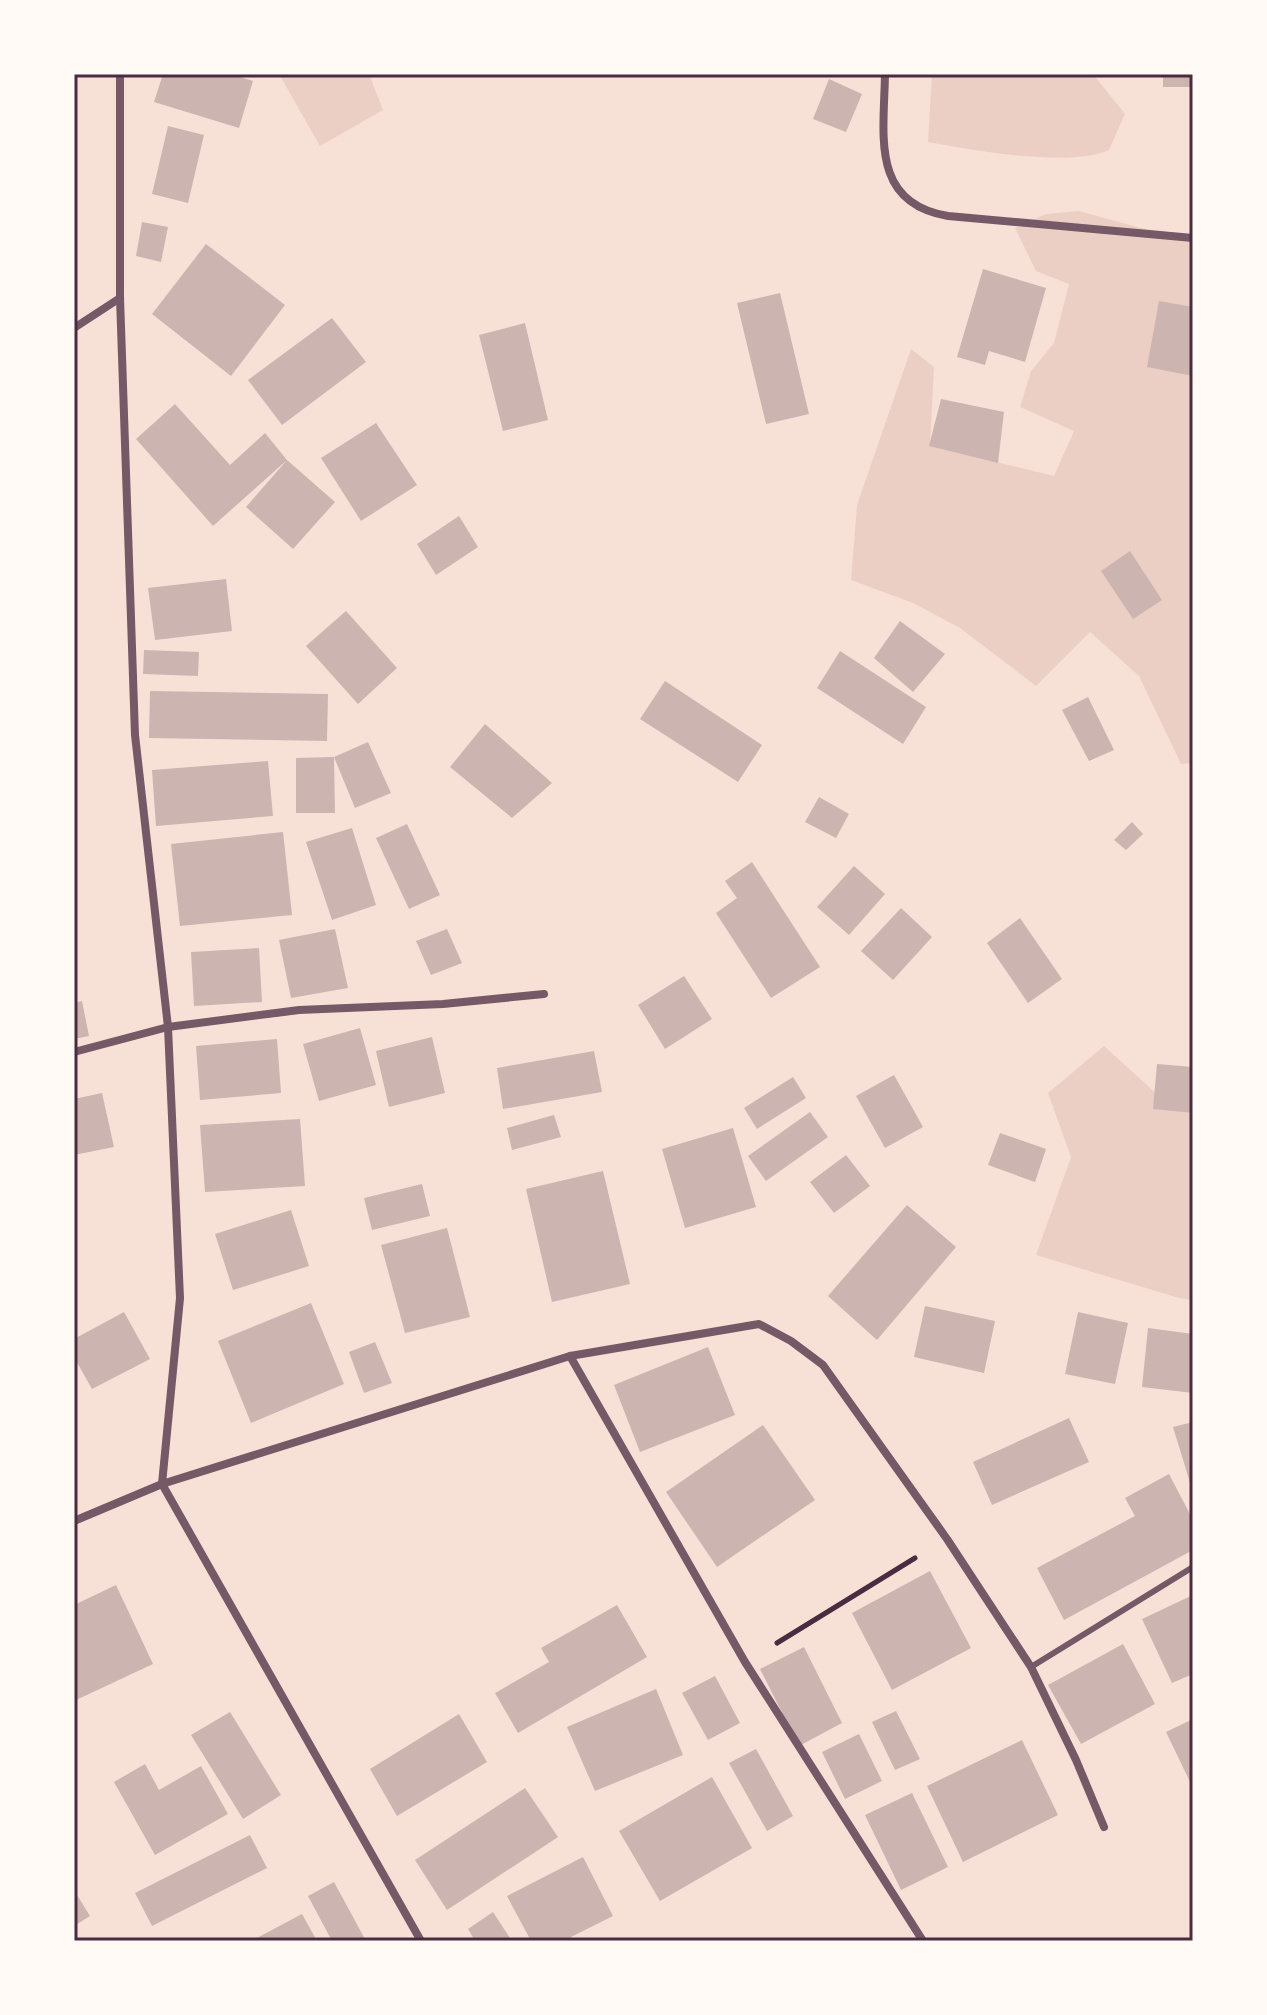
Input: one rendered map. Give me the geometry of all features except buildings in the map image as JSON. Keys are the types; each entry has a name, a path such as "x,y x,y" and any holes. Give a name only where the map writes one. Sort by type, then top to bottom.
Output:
{"street":[{"path":"120,74 120,298 135,735 168,1027 180,1298 162,1484 421,1941"},
{"path":"885,74 884,150 892,180 910,204 928,213 948,216 1193,238"},
{"path":"74,328 120,298"},
{"path":"74,1052 168,1027 299,1010 443,1004 544,994"},
{"path":"74,1521 162,1484 570,1356 759,1324 791,1341 823,1365 947,1539 1031,1667 1104,1827"},
{"path":"570,1356 745,1662 923,1941"}],"lane":[{"path":"1031,1667 1193,1567"}],"path":[{"path":"745,1662 947,1539"}],"shaded area":[{"path":"279,74 369,74 383,110 320,146"},
{"path":"932,74 1093,74 1125,114 1109,150 1092,155 1020,156 928,142"},
{"path":"1079,211 1141,228 1193,236 1193,763 1181,764 1139,676 1090,632 1036,686 960,628 913,603 851,580 857,505 911,349 934,367 930,446 1054,476 1074,431 1020,407 1031,371 1054,343 1069,284 1036,271 1015,228 1046,214"},
{"path":"1104,1046 1171,1107 1193,1104 1193,1300 1036,1255 1071,1157 1048,1093"}]}
